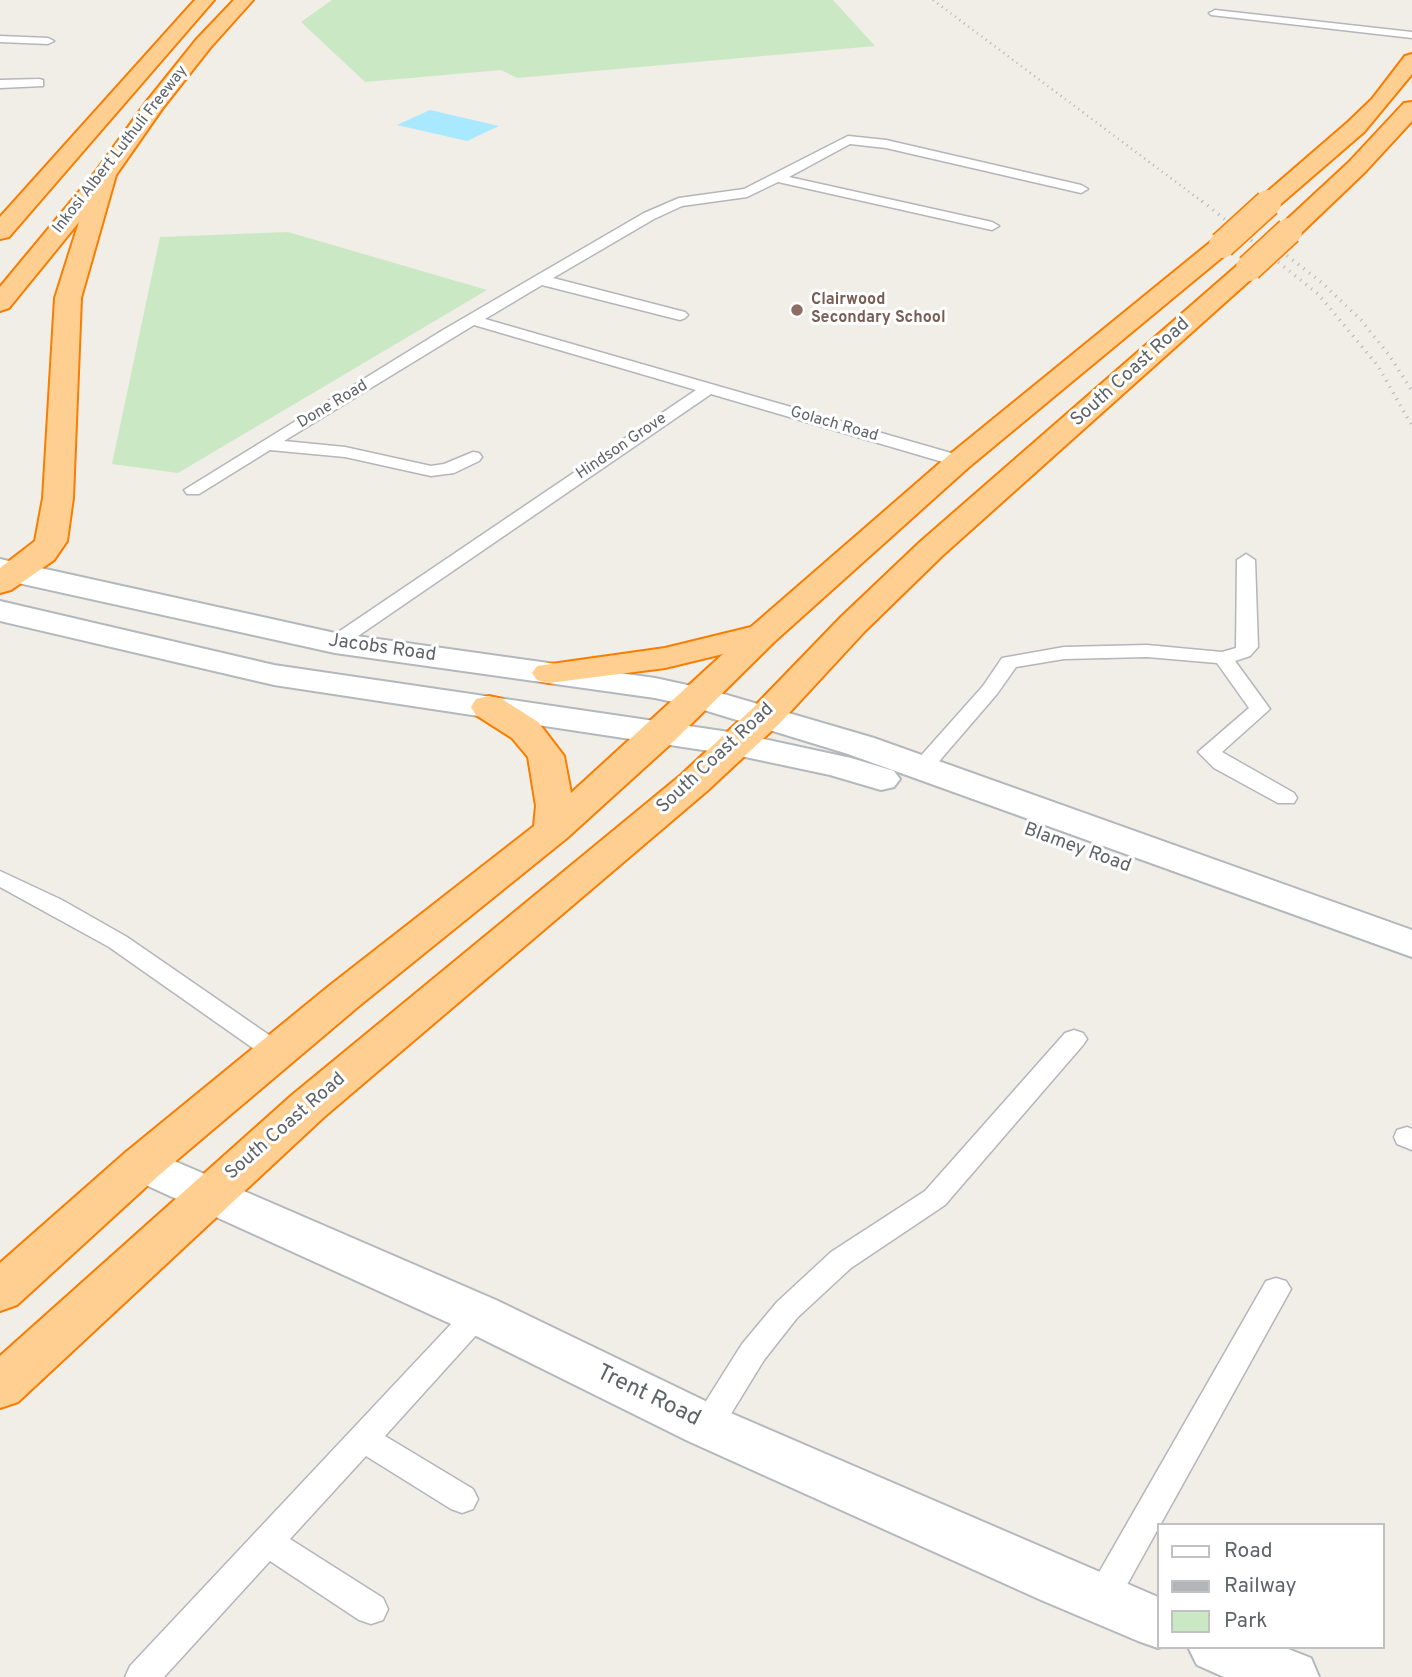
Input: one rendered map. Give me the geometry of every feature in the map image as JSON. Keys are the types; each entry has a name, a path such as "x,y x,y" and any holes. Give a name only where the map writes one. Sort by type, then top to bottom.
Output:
{"highway":[{"name":"Inkosi Albert Luthuli Freeway","path":"0,232 205,0"},
{"name":"Inkosi Albert Luthuli Freeway","path":"0,303 105,175 154,105 203,44 244,0"},
{"name":"South Coast Road","path":"0,1292 142,1164 276,1052 553,830 662,732 762,635 959,461 1222,245 1356,127 1379,103 1412,60"},
{"name":"South Coast Road","path":"0,1387 308,1106 694,783 751,730 853,624 931,549 1250,268 1364,159 1412,108"},
{"path":"9,191 103,113"},
{"path":"6,575 43,553 51,541 58,498 68,298 105,175"},
{"path":"549,673 665,658 762,635"},
{"path":"489,707 526,730 546,756 555,806 553,830"}],"street":[{"name":"Jacobs Road","path":"6,575 335,643 698,697 751,730"},
{"path":"0,611 274,675 662,732 751,730"},
{"name":"Blamey Road","path":"751,730 921,768 1412,944"},
{"name":"Blamey Road","path":"751,730 838,766 891,782 1412,970"},
{"name":"Trent Road","path":"142,1164 478,1314 707,1426 1156,1622"},
{"path":"1222,1649 1290,1677"}],"lane":[{"path":"1215,13 1412,35"},
{"path":"0,39 48,41"},
{"path":"0,84 39,83"},
{"name":"Done Road","path":"193,490 472,320 667,207 700,198 747,193 840,143 859,139 1081,189"},
{"path":"777,178 992,226"},
{"path":"541,280 680,315"},
{"path":"472,320 708,388"},
{"name":"Golach Road","path":"708,388 959,461"},
{"name":"Hindson Grove","path":"335,643 708,388"},
{"path":"266,446 352,453 432,471 448,469 473,457"},
{"path":"921,768 990,690 1009,662 1064,653 1147,651 1223,658 1243,652 1248,647 1246,561"},
{"path":"1223,658 1261,709 1209,752 1222,763 1286,798"},
{"path":"0,878 118,942 276,1052"},
{"path":"707,1426 753,1352 787,1310 841,1260 936,1198 1074,1039"},
{"path":"1101,1600 1276,1289"},
{"path":"142,1677 478,1314"},
{"path":"363,1438 461,1499"},
{"path":"267,1542 371,1609"}],"green space":[{"path":"332,0 833,0 875,46 517,78 501,70 365,82 301,22"},
{"path":"288,232 487,290 178,473 112,464 160,237"}],"water":[{"path":"430,110 499,126 467,141 397,125"}],"railway":[{"path":"933,0 1204,203"},
{"path":"1202,201 1318,294 1378,366 1412,426"},
{"path":"1276,247 1321,282 1361,320 1389,355 1412,391"}],"place":[{"name":"Clairwood Secondary School","path":"797,310"}]}
